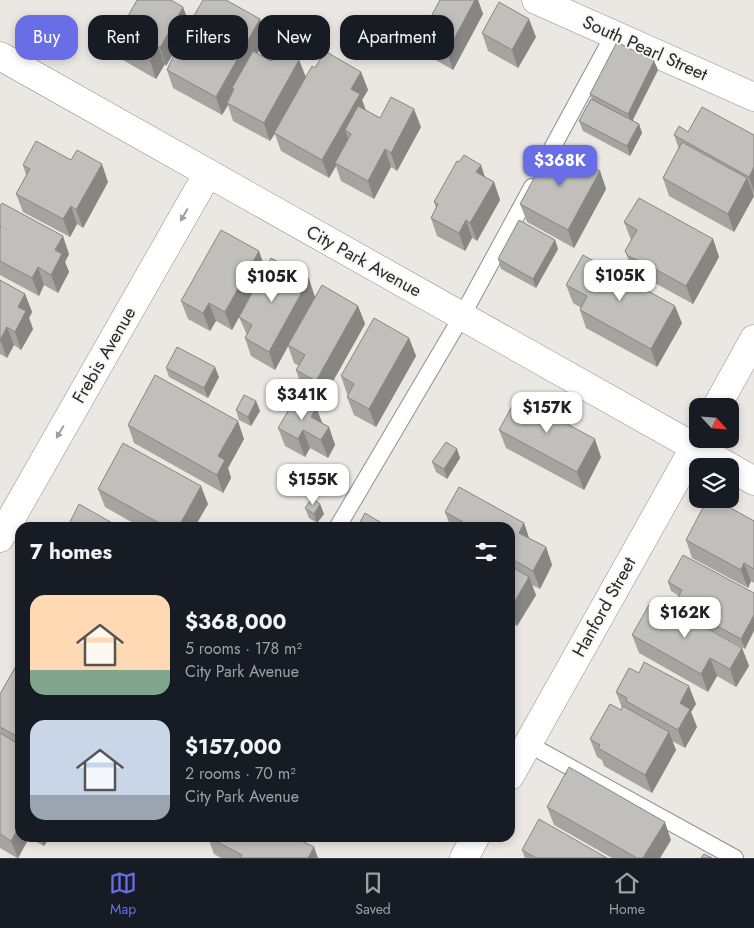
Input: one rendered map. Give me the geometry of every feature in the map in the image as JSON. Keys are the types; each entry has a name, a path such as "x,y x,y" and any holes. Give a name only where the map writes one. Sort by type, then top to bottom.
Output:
{"street":[{"name":"South Pearl Street","path":"536,0 754,97"},
{"name":"City Park Avenue","path":"0,56 462,316 689,439"},
{"name":"Frebis Avenue","path":"0,538 208,173"},
{"path":"721,398 754,339"},
{"name":"Hanford Street","path":"515,767 693,448"},
{"name":"City Park Avenue","path":"703,448 717,458"},
{"name":"City Park Avenue","path":"739,473 754,481"},
{"path":"464,858 473,842"}],"lane":[{"path":"341,522 462,316 614,34"},
{"path":"528,744 735,858"}],"building":[{"path":"137,0 171,0 183,7 179,15 168,15 168,34 160,48 158,46 158,15 129,15"},
{"path":"203,0 226,0 258,18 258,23 248,40 248,15 194,15"},
{"path":"440,0 475,0 454,39 454,15 432,15"},
{"path":"499,2 529,19 512,50 482,33"},
{"path":"617,42 654,61 628,114 590,94"},
{"path":"253,51 258,54 258,60 299,60 264,123 227,103 234,89 232,88"},
{"path":"330,54 361,72 351,89 360,94 322,160 274,133 312,66 315,68 320,60 330,60"},
{"path":"172,60 237,60 216,97 167,70"},
{"path":"391,97 414,109 391,153 385,149 368,181 335,163 351,134 345,130 358,106 380,118"},
{"path":"591,99 639,124 627,146 579,121"},
{"path":"702,107 754,135 754,167 749,177 674,135 679,126 688,132"},
{"path":"36,141 71,160 77,150 102,164 76,210 71,206 63,219 16,194 30,169 23,165"},
{"path":"682,142 747,178 728,214 663,178"},
{"path":"552,145 600,171 568,230 520,204"},
{"path":"464,155 481,165 476,172 494,182 470,223 466,220 459,233 431,218 438,204 434,202 457,161 459,162"},
{"path":"639,198 713,239 686,286 628,256 625,251 637,230 624,222"},
{"path":"2,203 63,236 55,250 62,254 51,275 38,267 32,278 0,261 0,206"},
{"path":"519,220 555,240 533,279 498,259"},
{"path":"221,230 259,251 225,312 209,303 203,313 181,301"},
{"path":"583,255 675,306 651,349 580,310 587,296 566,285"},
{"path":"271,258 309,279 269,352 245,338 252,325 239,317"},
{"path":"0,280 25,294 18,307 26,311 15,332 7,327 0,340"},
{"path":"322,285 358,306 316,381 296,370 305,355 288,345"},
{"path":"374,318 409,338 369,409 347,397 354,384 341,376"},
{"path":"177,347 215,367 204,388 166,368"},
{"path":"155,375 238,421 218,456 225,460 217,475 128,425"},
{"path":"244,395 256,401 248,417 236,410"},
{"path":"297,396 316,407 311,417 329,427 321,440 303,430 298,439 278,428"},
{"path":"517,397 595,439 577,472 499,430"},
{"path":"446,442 457,449 444,469 432,462"},
{"path":"123,443 201,486 181,522 157,522 98,489"},
{"path":"459,487 524,523 519,533 546,547 533,571 515,561 515,522 463,522 445,512"},
{"path":"312,498 320,504 314,514 305,508"},
{"path":"79,504 110,522 70,522"},
{"path":"703,508 731,508 754,521 754,569 744,563 741,570 686,540"},
{"path":"365,513 380,522 360,522"},
{"path":"683,555 754,593 754,615 741,639 675,603 682,590 668,582"},
{"path":"515,569 529,577 515,601"},
{"path":"649,605 662,612 665,605 742,648 730,669 710,658 701,674 632,635"},
{"path":"644,662 689,686 680,703 690,709 678,730 626,701 627,698 616,692 629,668 639,673"},
{"path":"15,668 15,735 0,727 0,694"},
{"path":"610,704 621,710 623,706 669,732 645,775 598,748 600,745 590,739"},
{"path":"0,733 15,742 15,834 11,841 0,834"},
{"path":"569,767 665,822 643,858 637,858 547,807"},
{"path":"539,819 607,858 536,858 522,850"},
{"path":"218,842 304,842 314,847 308,858 240,858 242,855"},
{"path":"704,854 712,858 701,858"}]}
